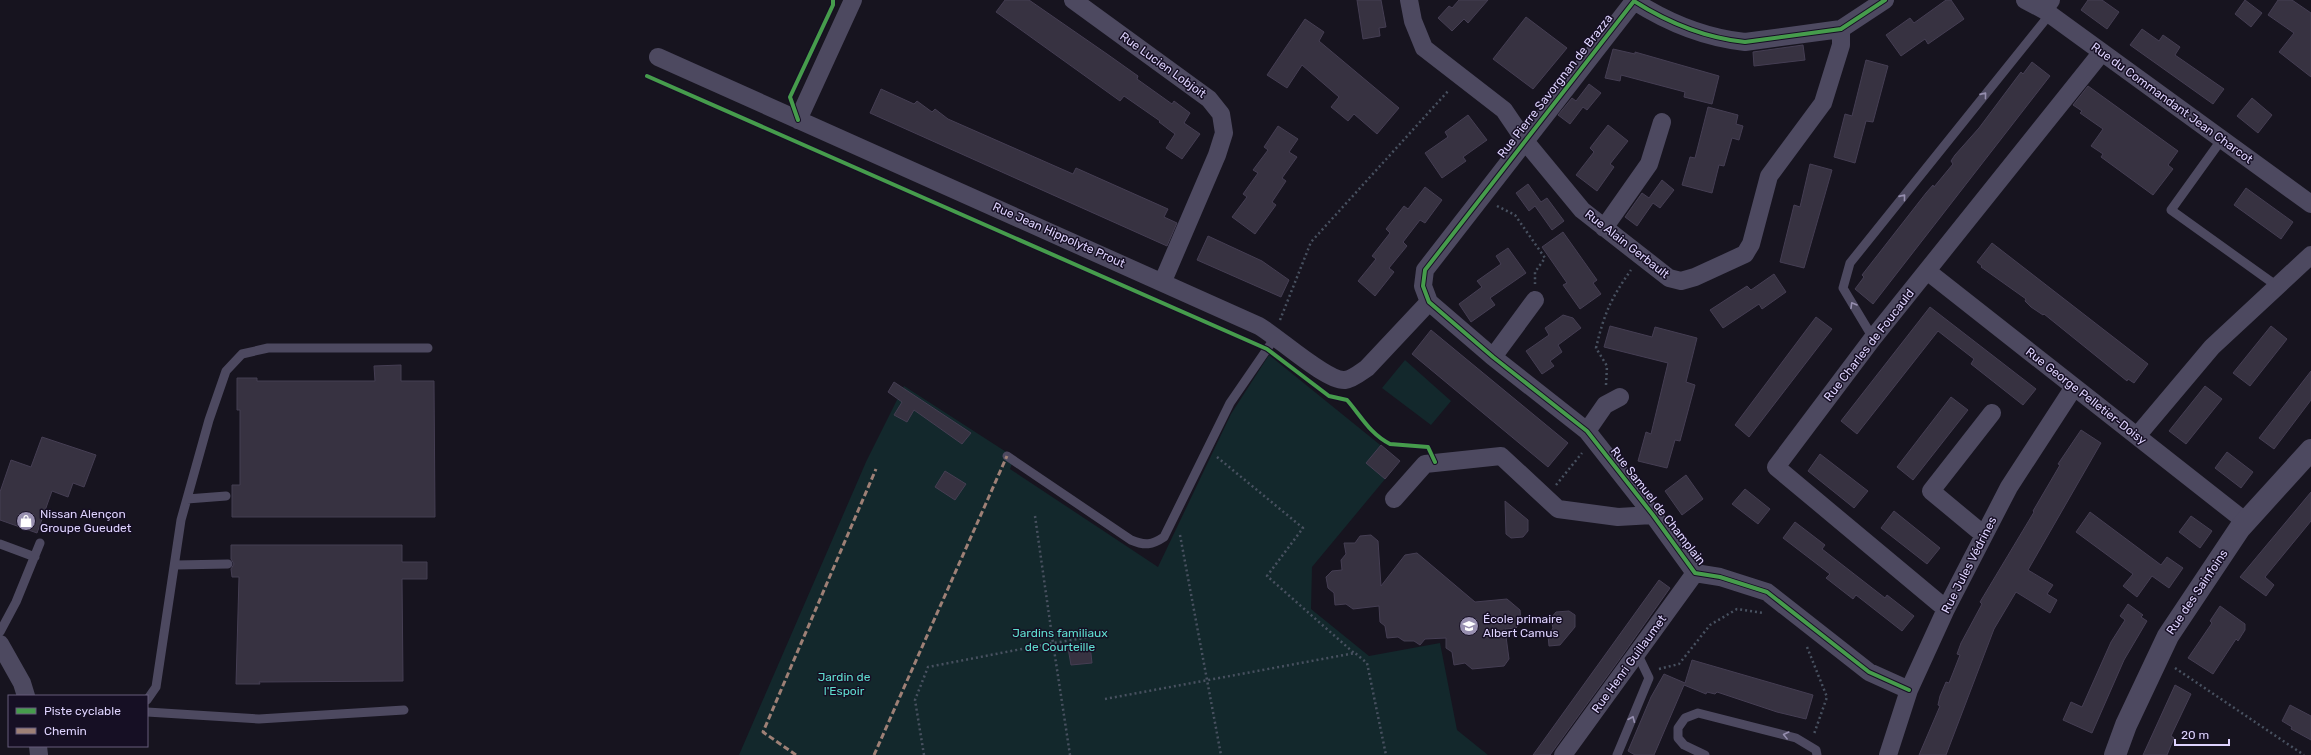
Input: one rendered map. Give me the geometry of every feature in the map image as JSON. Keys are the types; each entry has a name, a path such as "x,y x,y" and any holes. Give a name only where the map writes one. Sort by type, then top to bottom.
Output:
{"street":[{"path":"798,120 853,0"},
{"name":"Rue Lucien Lobjoit","path":"1073,0 1209,99 1221,114 1224,133 1217,155 1163,281"},
{"name":"Rue Alain Gerbault","path":"1409,0 1413,21 1424,48 1504,110 1525,141 1582,210 1669,278 1681,281 1695,277 1745,254 1752,244 1769,176 1823,103 1841,44 1841,28"},
{"name":"Rue Pierre Savorgnan de Brazza","path":"1426,294 1425,270 1635,0 1653,13 1677,24 1729,40 1745,42 1841,28 1885,0"},
{"path":"2025,0 2048,8"},
{"name":"Rue du Commandant Jean Charcot","path":"2048,8 2102,52 2311,204"},
{"name":"Rue Charles de Foucauld","path":"1946,608 1776,467 1873,338 2102,52"},
{"name":"Rue Jean Hippolyte Prout","path":"658,57 1163,281 1260,326 1276,336 1329,376 1345,380 1356,376 1367,368 1426,294"},
{"path":"1604,228 1649,164 1662,122"},
{"path":"2136,436 2212,346 2311,254"},
{"name":"Rue George Pelletier-Doisy","path":"1927,271 2246,522"},
{"name":"Rue Samuel de Champlain","path":"1426,294 1493,357 1590,435 1653,515 1695,573 1720,577 1767,592 1869,672 1909,690"},
{"path":"1493,357 1535,300"},
{"name":"Rue Jules Védrines","path":"1888,755 1909,690 1946,608 2009,487 2074,387"},
{"path":"1590,435 1613,401"},
{"path":"1984,535 1931,491 1992,413"},
{"name":"Rue des Sainfoins","path":"2115,755 2126,725 2168,636 2246,522 2311,450"},
{"path":"1394,499 1426,464 1501,456 1558,509 1618,517 1653,515"},
{"name":"Rue Henri Guillaumet","path":"1563,755 1695,573"},
{"path":"0,644 22,683 26,695"}],"lane":[{"path":"1873,338 1843,288 1850,262 2048,8"},
{"path":"2222,139 2171,210 2277,286"},
{"path":"1007,456 1131,540 1141,545 1153,544 1164,537 1230,403 1276,336"},
{"path":"148,699 156,687 176,565 181,520 209,420 226,371 242,354 268,348 428,348"},
{"path":"187,499 226,496"},
{"path":"0,632 16,602 40,543"},
{"path":"0,544 35,556"},
{"path":"176,565 228,564"},
{"path":"1617,755 1649,678 1637,653"},
{"path":"148,712 259,719 404,710"},
{"path":"1705,755 1684,745 1678,738 1678,728 1685,718 1698,713 1796,738 1816,750 1817,755"}],"path":[{"path":"1276,336 1282,311 1311,242 1462,77"},
{"path":"1481,198 1515,215 1544,258 1535,272 1535,300"},
{"path":"1613,401 1607,366 1596,348 1604,317 1614,294 1641,257"},
{"path":"1546,498 1590,435"},
{"path":"1208,449 1303,528 1268,576 1367,663 1386,755"},
{"path":"1176,513 1221,755"},
{"path":"1034,516 1070,755"},
{"path":"1647,672 1679,664 1710,625 1737,609 1770,614"},
{"path":"924,755 915,700 928,666 1104,635"},
{"path":"1803,642 1827,697 1810,746"},
{"path":"1105,699 1355,653"},
{"path":"2158,657 2304,755"}],"green space":[{"name":"Jardins familiaux de Courteille","path":"1269,355 1400,461 1312,567 1311,609 1369,656 1440,643 1457,730 1488,755 739,755 866,462 904,386 1014,457 1010,469 1158,567 1231,414"},
{"path":"1405,360 1451,401 1431,425 1382,388"}],"building":[{"path":"1005,0 1029,0 1138,76 1137,79 1172,104 1174,101 1190,113 1184,123 1200,134 1182,159 1166,148 1175,134 1159,122 1160,121 1124,96 1120,101 996,12"},
{"path":"1357,0 1381,0 1386,27 1379,28 1380,36 1363,39"},
{"path":"1459,0 1488,0 1468,23 1464,19 1452,31 1438,18 1449,6 1452,8"},
{"path":"1946,0 1951,0 1964,19 1928,44 1925,39 1901,56 1886,35 1910,18 1914,23"},
{"path":"2088,0 2102,0 2119,12 2107,29 2081,10"},
{"path":"2245,0 2262,13 2251,27 2235,14"},
{"path":"2278,0 2292,0 2311,13 2311,77 2279,52 2294,33 2268,15"},
{"path":"1526,17 1567,48 1533,89 1493,59"},
{"path":"1305,19 1324,32 1319,41 1399,108 1377,134 1354,114 1348,121 1331,107 1339,97 1302,65 1287,88 1267,75"},
{"path":"2142,29 2159,41 2163,35 2180,47 2175,55 2224,89 2213,104 2130,45"},
{"path":"1803,45 1805,60 1754,66 1753,52"},
{"path":"1613,49 1635,54 1635,52 1719,76 1712,104 1684,97 1685,92 1621,75 1620,81 1605,78"},
{"path":"1866,60 1888,66 1873,122 1866,121 1855,163 1834,157 1845,114 1852,116"},
{"path":"2032,62 2050,76 1873,304 1855,289 1864,277 1862,275 1926,193 1933,185 1934,187 1953,164 1951,161 1955,155 1979,128 2021,72 2023,74"},
{"path":"1589,84 1601,93 1587,110 1583,107 1570,124 1558,115 1572,98 1576,101"},
{"path":"2088,86 2178,151 2168,165 2173,169 2153,195 2101,157 2103,154 2091,146 2103,129 2080,113 2082,111 2073,105"},
{"path":"881,89 914,104 917,101 932,112 935,109 948,119 1073,174 1076,168 1168,209 1164,217 1177,223 1167,246 870,113"},
{"path":"2252,98 2272,115 2258,133 2237,116"},
{"path":"1708,107 1738,115 1736,124 1743,126 1739,140 1732,138 1724,166 1719,165 1712,193 1682,185 1690,157 1695,158"},
{"path":"1468,115 1487,140 1463,157 1466,161 1442,178 1425,153 1448,137 1445,132"},
{"path":"1608,125 1628,141 1610,164 1614,167 1597,191 1576,175 1594,152 1590,148"},
{"path":"1278,126 1298,139 1289,152 1297,157 1282,178 1286,181 1272,202 1276,205 1255,234 1232,217 1247,197 1243,194 1258,173 1253,170 1268,150 1264,147"},
{"path":"1810,164 1832,170 1804,268 1780,262 1794,205 1800,207"},
{"path":"1662,180 1674,190 1660,208 1653,203 1637,226 1625,217 1642,193 1649,198"},
{"path":"1528,184 1541,202 1547,198 1564,221 1552,230 1535,206 1529,211 1516,193"},
{"path":"1425,187 1442,200 1425,223 1420,220 1403,242 1407,246 1389,268 1394,272 1375,296 1358,281 1376,259 1372,256 1390,233 1386,229 1404,206 1408,209"},
{"path":"2246,188 2293,222 2281,239 2234,205"},
{"path":"1563,232 1597,280 1593,283 1601,294 1580,309 1563,285 1567,283 1542,247"},
{"path":"1208,236 1262,261 1289,280 1281,297 1197,260"},
{"path":"1992,243 2148,364 2134,383 2128,379 2127,381 2044,314 2043,315 2031,307 2025,301 2026,299 1981,267 1982,266 1977,262"},
{"path":"1508,248 1526,273 1490,298 1495,305 1471,322 1459,304 1482,287 1477,281 1501,264 1496,256"},
{"path":"1774,274 1786,292 1762,309 1759,304 1723,328 1710,310 1747,286 1751,290"},
{"path":"1930,307 2036,389 2023,405 1971,364 1974,359 1938,331 1857,434 1841,421"},
{"path":"1563,315 1573,318 1581,328 1558,345 1562,352 1550,361 1554,366 1542,374 1526,351 1549,335 1545,328"},
{"path":"1816,317 1832,329 1749,437 1735,425"},
{"path":"1610,326 1652,337 1655,327 1697,338 1686,382 1695,385 1680,441 1675,440 1667,468 1638,461 1646,432 1651,434 1668,363 1604,347"},
{"path":"2271,326 2287,339 2250,386 2233,373"},
{"path":"1431,330 1568,443 1548,467 1412,354"},
{"path":"401,365 401,381 434,381 435,517 232,517 232,485 240,485 240,410 237,410 237,378 257,378 257,381 375,381 374,366"},
{"path":"2311,371 2311,400 2274,449 2259,438"},
{"path":"894,382 971,433 962,444 914,410 907,422 894,415 902,402 888,392"},
{"path":"2205,386 2222,399 2186,444 2169,431"},
{"path":"1951,397 1968,410 1913,480 1897,467"},
{"path":"2081,430 2101,443 2028,570 2053,585 2047,594 2057,600 2050,613 2016,592 1994,629 1946,755 1919,755 1940,706 1938,705 1940,696 1946,682 1949,683 1960,655 1957,654 1961,643 1982,604 1980,602 2034,512 2033,511 2060,465 2058,464"},
{"path":"42,437 96,455 84,487 73,483 68,497 52,491 37,533 0,520 0,492 11,460 31,467"},
{"path":"1381,445 1400,461 1385,479 1366,463"},
{"path":"2227,452 2253,472 2241,488 2215,468"},
{"path":"1820,454 1868,491 1854,508 1808,471"},
{"path":"945,471 966,484 955,500 935,487"},
{"path":"1686,475 1703,499 1682,515 1665,491"},
{"path":"1745,489 1770,509 1758,524 1732,504"},
{"path":"2311,492 2311,521 2265,577 2274,585 2266,596 2240,577"},
{"path":"1505,501 1528,520 1528,531 1523,537 1511,538 1506,534"},
{"path":"1894,511 1940,548 1927,564 1881,528"},
{"path":"2090,512 2161,565 2167,557 2183,568 2169,588 2152,576 2137,597 2123,586 2133,574 2076,532"},
{"path":"2191,516 2212,531 2200,548 2179,532"},
{"path":"1795,522 1825,545 1822,549 1885,598 1887,595 1914,616 1902,631 1856,595 1853,599 1826,578 1830,574 1783,538"},
{"path":"1371,535 1378,541 1381,586 1405,555 1417,553 1475,602 1507,599 1520,610 1521,621 1516,628 1505,629 1509,659 1504,666 1472,669 1465,663 1454,665 1452,652 1446,648 1446,638 1425,639 1420,645 1414,641 1404,641 1398,637 1387,638 1385,626 1380,622 1379,606 1353,609 1346,604 1335,605 1334,593 1328,588 1326,577 1332,571 1342,570 1341,560 1346,554 1344,543 1355,543 1360,536"},
{"path":"231,545 402,545 402,562 427,562 427,579 402,579 403,681 259,682 260,684 236,684 239,577 232,577 231,569 234,564 231,559"},
{"path":"1659,580 1670,588 1622,656 1550,755 1533,755"},
{"path":"2128,604 2143,615 2141,617 2147,621 2124,660 2092,733 2063,720 2071,702 2082,707 2111,642 2125,620 2120,616"},
{"path":"2220,606 2245,624 2245,630 2238,641 2236,639 2213,674 2188,658 2212,623 2210,621"},
{"path":"1569,611 1575,615 1575,627 1560,645 1549,646 1548,635 1553,628 1551,618 1556,612"},
{"path":"1090,645 1092,663 1071,665 1068,648"},
{"path":"1692,660 1813,695 1806,719 1777,712 1717,692 1715,694 1707,692 1706,694 1684,685 1654,755 1635,755 1628,751 1651,697 1664,674 1685,683"},
{"path":"2175,685 2191,694 2171,736 2174,738 2167,755 2143,755"},
{"path":"2290,705 2311,716 2311,740 2291,729 2292,727 2282,721"}],"marked path":[{"path":"874,755 1007,456"},
{"path":"796,755 763,732 876,469"}],"cycle path":[{"path":"798,120 790,97 833,5 833,0"},
{"path":"1885,0 1841,29 1745,42 1716,37 1687,28 1660,16 1634,1 1425,270 1423,286 1429,302 1493,357 1587,431 1653,515 1695,573 1720,577 1767,592 1869,672 1909,690"},
{"path":"647,76 1267,349 1329,396 1347,400 1371,430 1383,440 1390,444 1428,447 1435,462"}],"place":[{"name":"Nissan Alençon Groupe Gueudet","path":"26,521"},
{"name":"École primaire Albert Camus","path":"1469,626"}],"park label":[{"name":"Jardin de l'Espoir","path":"844,684"}]}
